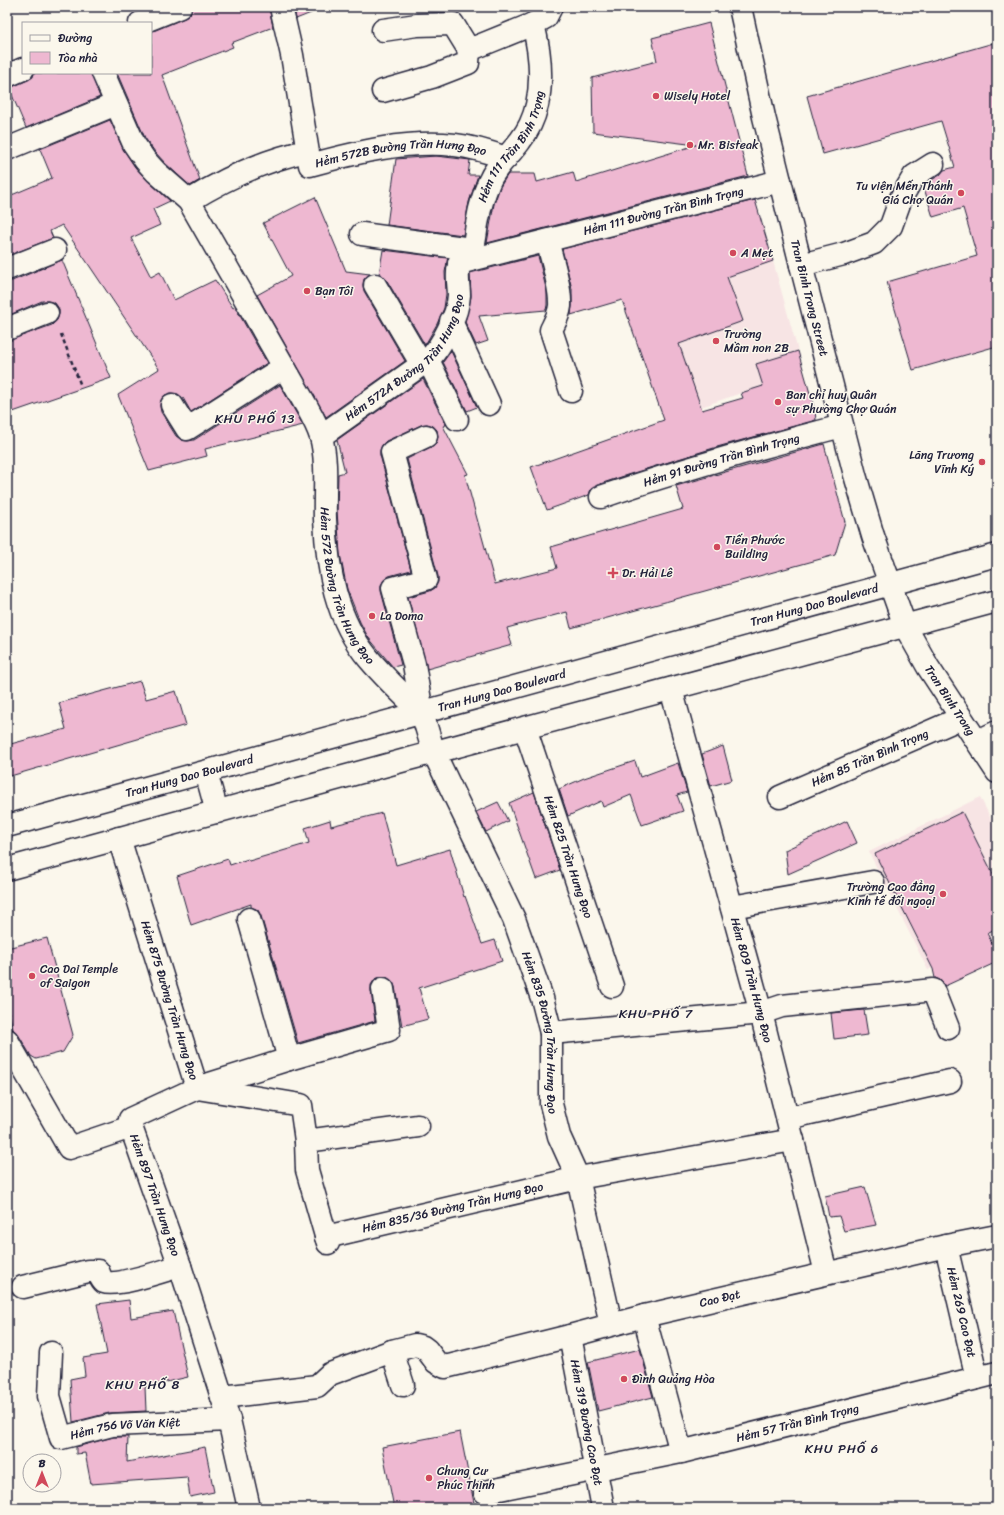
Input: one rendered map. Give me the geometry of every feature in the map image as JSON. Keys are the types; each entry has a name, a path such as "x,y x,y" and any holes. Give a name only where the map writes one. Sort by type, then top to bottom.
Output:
{"main road":[{"path":"142,22 180,7"},
{"name":"Hẻm 572B Đường Trần Hưng Đạo","path":"281,7 292,55 310,165 366,151 399,145 428,143 456,145 482,150 506,158"},
{"path":"469,50 533,24 546,17 551,7"},
{"name":"Tran Binh Trong Street","path":"740,7 756,83 842,426 873,536 890,585"},
{"path":"383,30 417,25 453,24 469,50 468,64 432,77 383,91"},
{"name":"Hẻm 111 Trần Bình Trọng","path":"465,256 476,236 479,210 494,171 521,141 530,125 536,107 540,88 540,63 533,24"},
{"path":"7,76 22,69"},
{"path":"103,74 134,144 145,160 170,185 189,201 307,407 321,436"},
{"path":"7,149 116,104"},
{"name":"Hẻm 572B Đường Trần Hưng Đạo","path":"189,201 212,186 237,174 281,156 307,151"},
{"path":"801,266 844,254 874,243 891,226 902,198 914,176 933,164"},
{"name":"Hẻm 111 Đường Trần Bình Trọng","path":"465,256 547,241 780,181"},
{"path":"362,234 465,256"},
{"path":"547,241 554,266 560,306 557,319 551,330 571,391"},
{"path":"7,269 55,250"},
{"name":"Hẻm 572A Đường Trần Hưng Đạo","path":"321,436 425,362 437,348 451,320 458,301 465,256"},
{"path":"375,285 425,362 457,419"},
{"path":"7,329 47,312"},
{"path":"451,320 489,404"},
{"path":"172,405 187,429 284,367"},
{"name":"Hẻm 91 Đường Trần Bình Trọng","path":"601,497 660,477 724,458 842,426"},
{"name":"Hẻm 572 Đường Trần Hưng Đạo","path":"321,436 324,454 325,518 328,558 333,586 338,602 354,636 368,659 422,713"},
{"name":"Hẻm 835 Đường Trần Hưng Đạo","path":"426,436 392,452 426,579 393,588 414,664 422,713 434,753 514,919 542,998 551,1033 551,1104 559,1136 578,1178 611,1324"},
{"name":"Tran Hung Dao Boulevard","path":"7,826 997,555"},
{"name":"Tran Binh Trong","path":"890,585 905,626 928,667 997,772"},
{"path":"7,869 997,601"},
{"name":"Hẻm 809 Trần Hưng Đạo","path":"671,689 761,1013 826,1273"},
{"name":"Hẻm 85 Trần Bình Trọng","path":"780,797 961,718"},
{"name":"Hẻm 825 Trần Hưng Đạo","path":"525,728 612,986"},
{"path":"978,741 997,732"},
{"path":"206,772 217,812"},
{"name":"Hẻm 875 Đường Trần Hưng Đạo","path":"119,838 197,1088 300,1105 306,1141 307,1170 327,1240"},
{"path":"732,907 873,882"},
{"path":"249,919 289,1059"},
{"path":"131,1127 130,1119 197,1088 389,1030 383,989"},
{"path":"551,1033 761,1013 782,1006 933,990 948,1028"},
{"name":"Hẻm 897 Trần Hưng Đạo","path":"7,1040 69,1148 131,1127 180,1266 222,1397 229,1420 249,1508"},
{"path":"788,1118 950,1081"},
{"path":"306,1141 418,1126"},
{"name":"Hẻm 835/36 Đường Trần Hưng Đạo","path":"327,1240 578,1178 793,1140"},
{"name":"Cao Đạt","path":"392,1351 418,1345 427,1350 436,1362 445,1367 644,1316 826,1273 997,1236"},
{"name":"Hẻm 269 Cao Đạt","path":"946,1246 987,1376"},
{"path":"23,1288 84,1271 96,1271 103,1281 116,1282 140,1278 180,1266"},
{"path":"644,1316 681,1452"},
{"name":"Hẻm 319 Đường Cao Đạt","path":"570,1336 597,1470 603,1508"},
{"path":"222,1397 317,1386 330,1374 392,1351 403,1385"},
{"name":"Hẻm 756 Võ Văn Kiệt","path":"52,1353 49,1396 61,1438 112,1425 229,1420"},
{"name":"Hẻm 57 Trần Bình Trọng","path":"485,1492 681,1452 987,1376"}],"shaded area":[{"name":"Trường Mầm non 2B","path":"773,261 798,351 756,364 763,386 701,407 626,312"},
{"name":"Trường Cao đẳng Kinh tế đối ngoại","path":"980,797 997,831 997,936 928,970 869,852"}],"building":[{"path":"192,7 269,7 273,27 231,43 233,47 162,75 200,180 190,186 165,163 145,138 117,74 152,74 152,32 185,18 190,14"},
{"path":"294,7 321,7 321,9 296,19"},
{"path":"709,23 748,176 487,243 494,204 500,187 508,174 535,174 537,182 573,172 576,182 696,145 593,132 592,78 657,61 652,38"},
{"path":"997,42 997,346 913,370 887,282 977,256 963,208 933,217 923,185 940,175 944,170 955,167 941,121 823,154 807,96"},
{"path":"34,74 91,74 100,97 26,128 9,88 33,77"},
{"path":"110,120 123,149 135,167 170,201 153,209 160,225 131,238 151,277 160,272 174,300 215,280 233,308 235,307 267,363 191,412 183,398 178,394 171,393 165,395 161,400 161,412 176,436 182,440 194,440 280,385 303,425 205,449 207,456 149,471 118,395 159,369 62,225 50,231 53,238 7,256 7,197 52,178 40,149"},
{"path":"436,156 470,160 468,175 478,175 469,202 463,235 387,225 396,159"},
{"path":"315,197 346,271 370,274 364,279 364,291 405,361 326,417 257,295 291,276 263,223"},
{"path":"755,200 773,261 727,277 743,321 679,344 702,410 743,398 741,393 763,386 756,364 798,351 815,411 816,420 717,447 597,485 591,489 589,495 547,510 531,467 664,420 622,300 571,315 572,289 562,249"},
{"path":"383,250 448,258 445,272 446,294 444,308 425,345 386,279 379,274"},
{"path":"538,256 547,292 546,310 479,316 488,341 476,345 465,322 471,297 470,273"},
{"path":"62,260 111,378 7,414 7,341 52,325 57,320 59,309 55,303 42,301 7,316 7,281 12,281"},
{"path":"451,351 477,407 467,411 443,362"},
{"path":"423,379 446,425 443,426 468,474 465,475 495,584 557,568 551,547 683,509 676,486 824,444 845,522 835,555 571,628 567,612 507,628 512,645 427,669 408,597 430,591 435,588 438,582 438,576 407,459 436,443 438,437 437,430 433,426 427,424 421,425 386,441 380,450 380,455 411,570 389,576 381,585 381,591 401,665 393,667 368,637 360,622 347,589 340,554 337,511 338,474 345,472 337,440"},
{"path":"140,681 146,699 176,691 186,725 7,777 7,745 66,729 59,703"},
{"path":"723,746 732,780 711,786 702,754"},
{"path":"635,761 640,777 678,763 687,792 677,795 683,811 642,825 631,795 603,807 601,801 568,816 559,789 584,778"},
{"path":"534,792 560,870 536,879 509,803"},
{"path":"498,802 508,821 486,832 476,812"},
{"name":"Trường Cao đẳng Kinh tế đối ngoại","path":"962,812 997,882 997,928 987,933 997,954 997,962 945,986 940,980 935,978 933,969 875,854"},
{"path":"382,813 396,865 450,849 464,897 465,896 482,944 495,940 502,961 419,988 428,1019 402,1026 393,982 388,978 381,977 375,979 371,985 371,991 375,1021 298,1043 258,910 251,907 251,904 191,925 177,876 228,859 230,865 248,859 249,861 309,843 305,828 330,820 331,826"},
{"path":"847,821 857,843 788,874 785,850"},
{"name":"Cao Dai Temple of Saigon","path":"47,938 73,1035 63,1052 36,1059 31,1056 18,1034 13,1029 7,1005 7,948"},
{"path":"864,1010 868,1035 834,1039 831,1013"},
{"path":"865,1187 876,1225 844,1231 839,1216 829,1217 825,1196"},
{"path":"129,1300 131,1318 173,1311 188,1377 145,1387 146,1411 109,1413 73,1422 70,1379 85,1376 83,1358 107,1354 97,1304"},
{"name":"Đình Quảng Hòa","path":"640,1349 653,1397 598,1411 588,1362"},
{"name":"Chung Cư Phúc Thịnh","path":"460,1432 475,1508 394,1508 382,1447"},
{"path":"114,1437 128,1437 127,1462 205,1447 214,1492 190,1497 187,1477 91,1484 85,1453 76,1454 76,1447"}],"place":[{"name":"Wisely Hotel","path":"656,96"},
{"name":"Mr. Bisteak","path":"690,145"},
{"name":"Tu viện Mến Thánh Giá Chợ Quán","path":"961,193"},
{"name":"A Mẹt","path":"733,253"},
{"name":"Bạn Tôi","path":"307,291"},
{"name":"Trường Mầm non 2B","path":"716,341"},
{"name":"Ban chỉ huy Quân sự Phường Chợ Quán","path":"778,402"},
{"name":"Lăng Trương Vĩnh Ký","path":"982,462"},
{"name":"Tiến Phước Building","path":"717,547"},
{"name":"Dr. Hải Lê","path":"613,573"},
{"name":"La Doma","path":"372,616"},
{"name":"Trường Cao đẳng Kinh tế đối ngoại","path":"943,894"},
{"name":"Cao Dai Temple of Saigon","path":"32,976"},
{"name":"Đình Quảng Hòa","path":"624,1379"},
{"name":"Chung Cư Phúc Thịnh","path":"429,1478"}],"district":[{"name":"KHU PHỐ 13","path":"255,418"},
{"name":"KHU PHỐ 7","path":"656,1013"},
{"name":"KHU PHỐ 8","path":"143,1384"},
{"name":"KHU PHỐ 6","path":"842,1448"}]}
